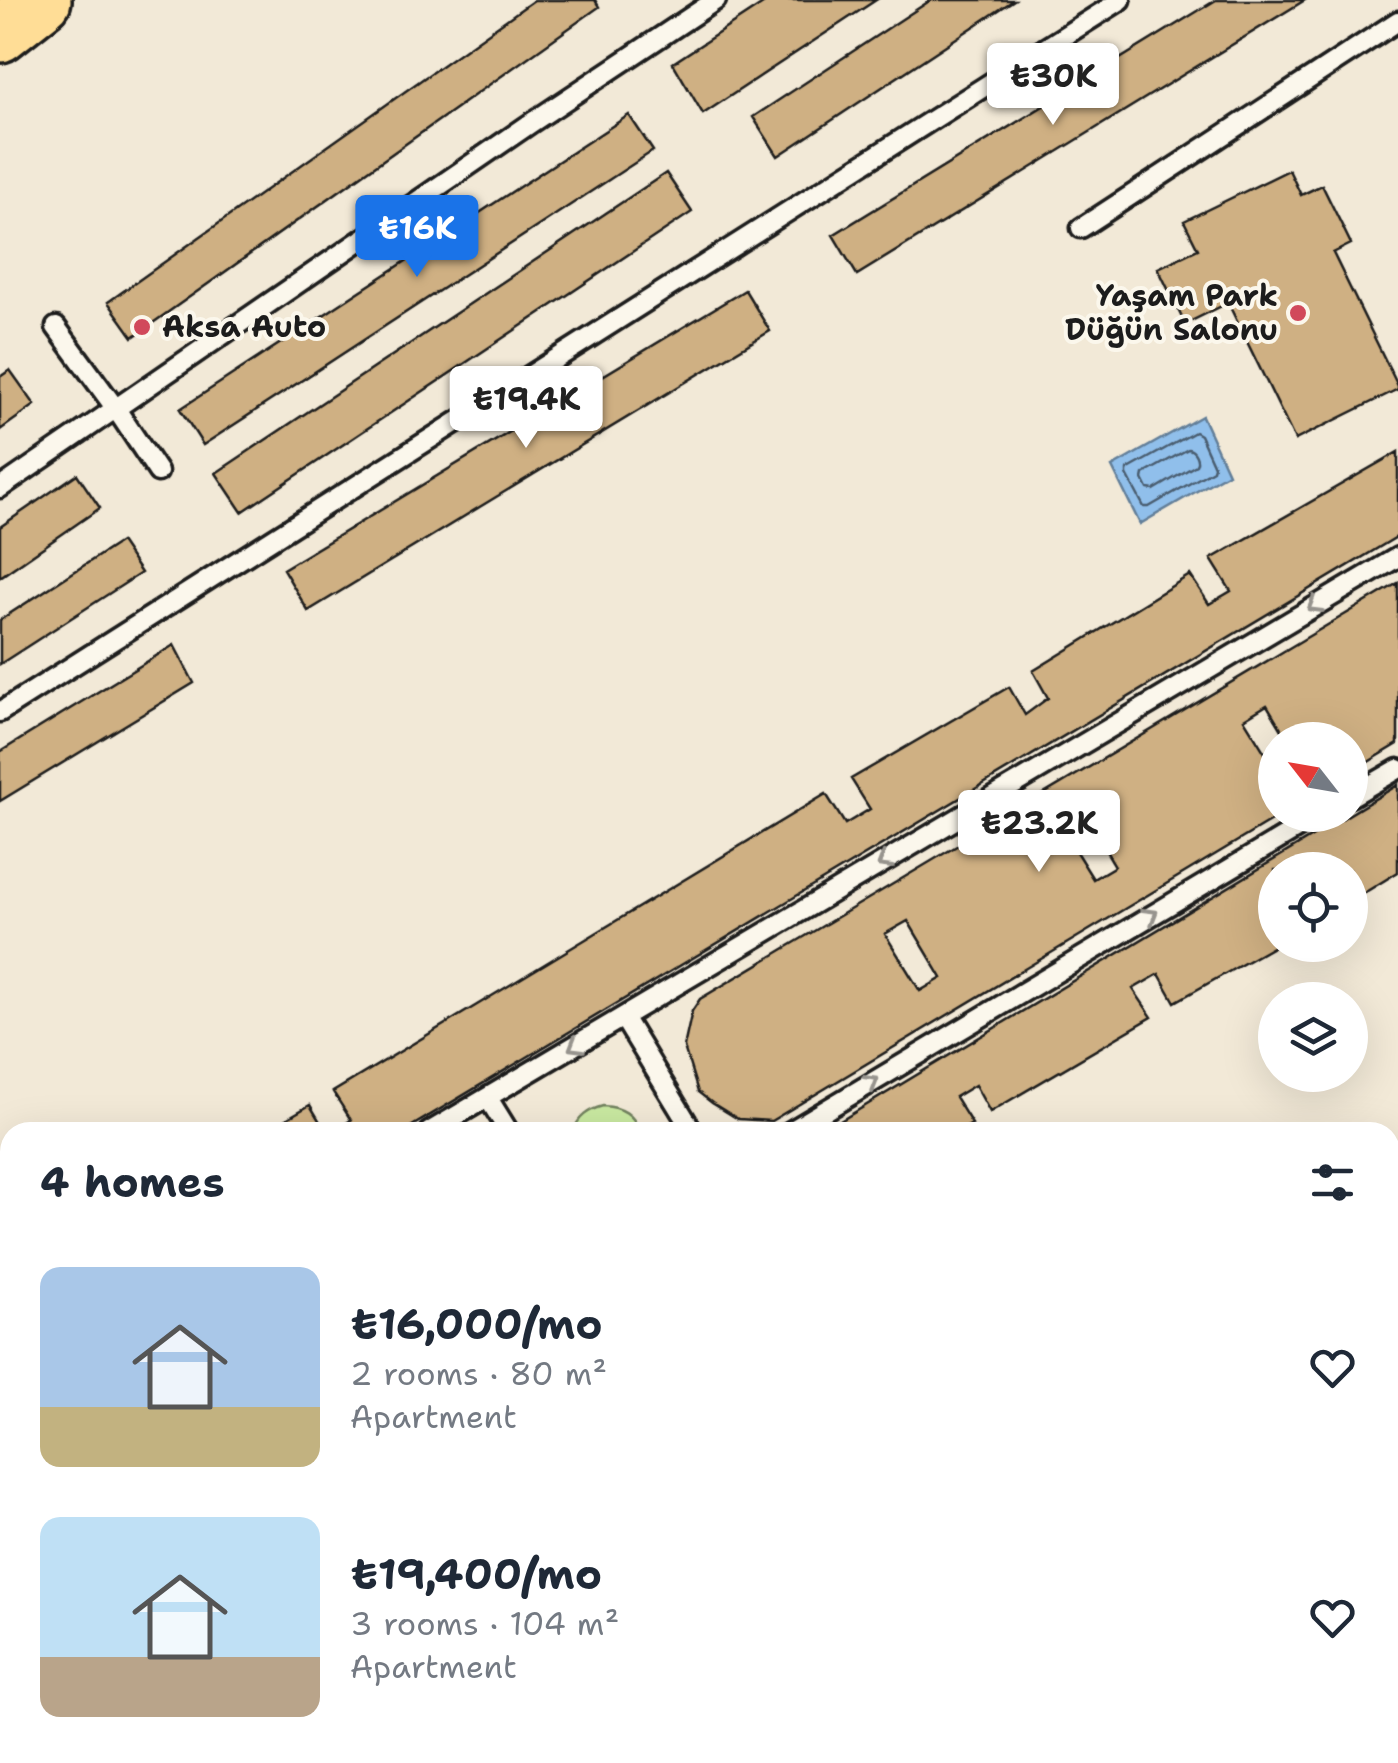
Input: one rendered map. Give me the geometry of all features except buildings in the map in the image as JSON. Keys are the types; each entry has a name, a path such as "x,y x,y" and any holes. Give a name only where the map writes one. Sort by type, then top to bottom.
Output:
{"highway":[{"path":"0,34 43,0"}],"lane":[{"path":"0,488 716,0"},
{"path":"0,712 1120,0"},
{"path":"1081,228 1398,22"},
{"path":"56,327 158,472"},
{"path":"447,1122 1398,557"},
{"path":"1368,786 1398,768"},
{"path":"805,1122 1291,832"},
{"path":"624,1017 686,1122"},
{"path":"488,1098 502,1122"}],"green space":[{"path":"603,1106 616,1108 635,1122 578,1122"}],"water":[{"path":"1202,416 1228,473 1140,524 1112,467"}],"place":[{"name":"Yaşam Park Düğün Salonu","path":"1298,313"},
{"name":"Aksa Auto","path":"142,327"}]}
